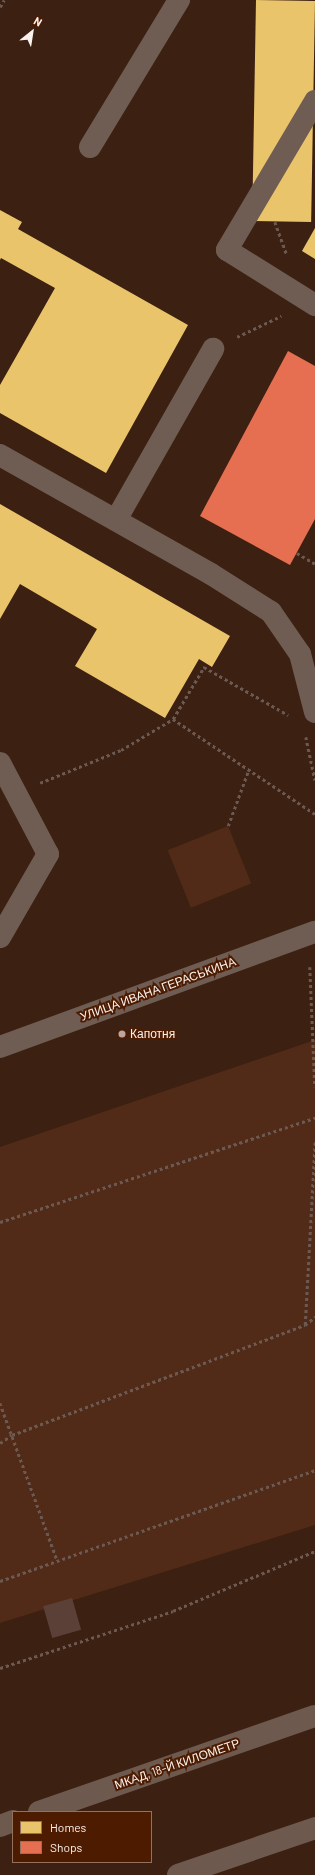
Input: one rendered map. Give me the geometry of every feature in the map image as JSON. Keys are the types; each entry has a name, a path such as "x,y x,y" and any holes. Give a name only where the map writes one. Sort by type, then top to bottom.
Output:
{"highway":[{"name":"МКАД, 18-Й КИЛОМЕТР","path":"42,1811 315,1716"},
{"path":"0,1826 12,1821"},
{"path":"178,1875 315,1828"}],"street":[{"path":"90,147 179,0"},
{"path":"312,303 227,250 315,101"},
{"path":"116,520 213,348"},
{"path":"0,455 211,574 270,612 300,654 315,712"},
{"path":"0,763 48,854 0,937"},
{"name":"УЛИЦА ИВАНА ГЕРАСЬКИНА","path":"0,1047 315,932"}],"path":[{"path":"0,7 4,0"},
{"path":"272,215 288,258"},
{"path":"213,348 312,303"},
{"path":"297,553 315,564"},
{"path":"34,786 121,750 173,719 204,667 290,716"},
{"path":"173,719 315,814"},
{"path":"304,731 315,780"},
{"path":"228,826 249,769"},
{"path":"310,966 315,1088"},
{"path":"0,1222 315,1118"},
{"path":"305,1325 315,1142"},
{"path":"0,1442 12,1435 305,1325 315,1317"},
{"path":"0,1403 57,1560"},
{"path":"0,1581 315,1470"},
{"path":"0,1668 173,1611 315,1552"}],"shaded area":[{"path":"228,826 251,883 191,908 168,850"},
{"path":"315,1040 315,1525 0,1623 0,1147"}],"building: Homes":[{"path":"256,0 315,1 311,222 252,221"},
{"path":"0,210 22,222 18,229 188,325 106,473 0,413 0,385 55,288 1,258 0,260"},
{"path":"315,228 315,259 302,251"},
{"path":"0,504 230,636 212,667 199,659 165,718 75,666 97,629 20,584 0,619"}],"building: Shops":[{"path":"288,351 315,366 315,519 290,565 200,516"}],"building: Other":[{"path":"72,1598 81,1630 52,1638 43,1606"}],"place":[{"name":"Капотня","path":"122,1034"}]}
